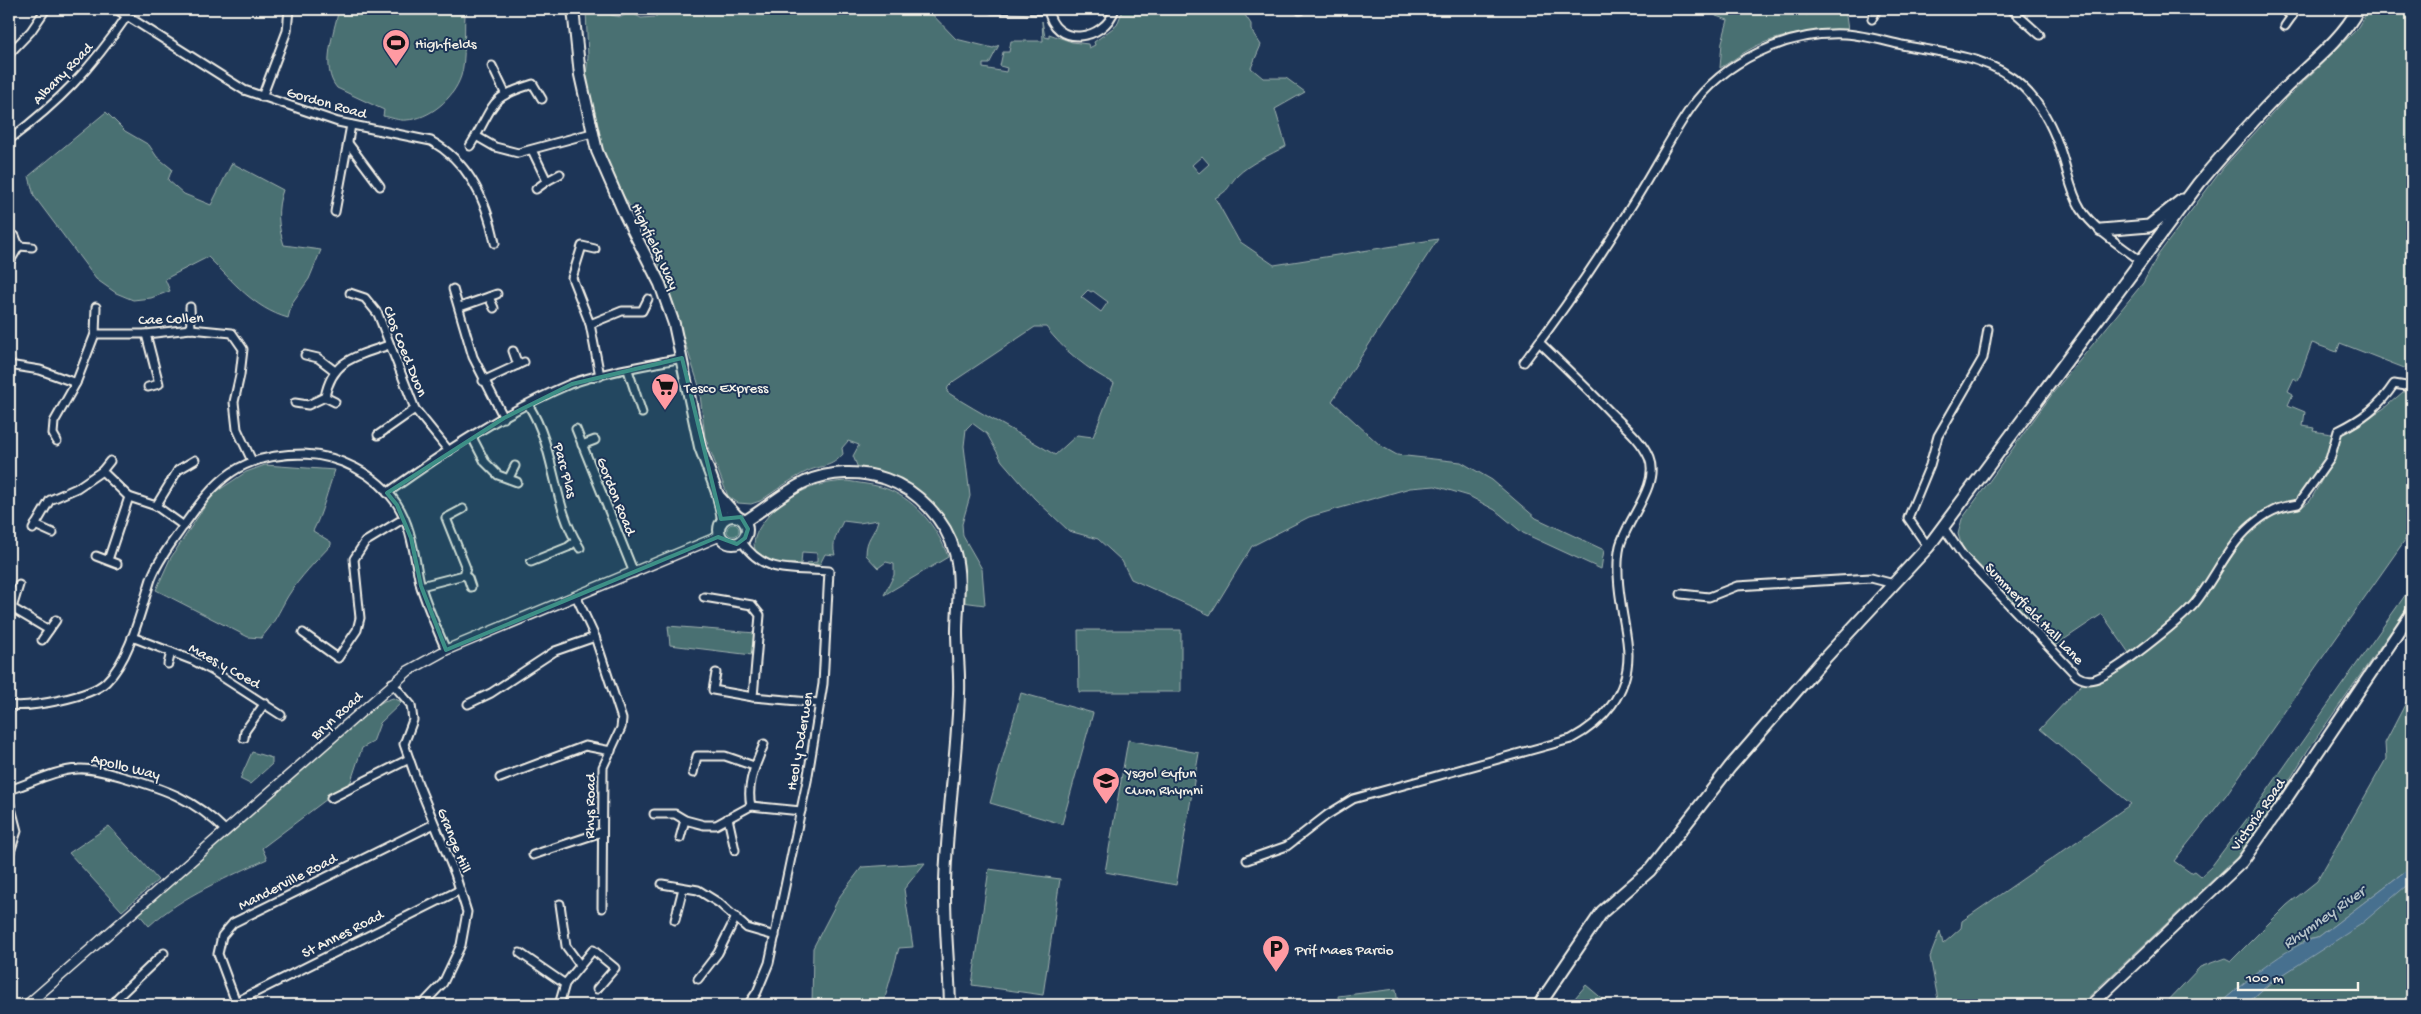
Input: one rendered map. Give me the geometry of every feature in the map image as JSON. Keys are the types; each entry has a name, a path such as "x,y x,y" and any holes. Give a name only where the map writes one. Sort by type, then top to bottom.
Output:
{"main road":[{"name":"Highfields Way","path":"573,9 580,75 592,133 611,186 660,284 674,324 700,447 718,495"},
{"path":"1539,1005 1602,912 1650,870 1730,767 1824,659 1928,547 2200,183 2253,120 2334,42 2358,9"},
{"path":"2101,230 2150,226 2163,217 2200,183"},
{"path":"745,521 804,482 831,474 848,472 876,475 896,482 912,492 931,510 942,524 950,540 958,576 959,692 945,882 950,1005"},
{"path":"718,495 736,515 745,521 747,534 742,542 728,543 720,536 719,528 723,520 718,495"},
{"path":"723,520 736,515"},
{"name":"Victoria Road","path":"2091,1005 2242,862 2412,612"}],"street":[{"path":"9,54 31,31 46,9"},
{"name":"Gordon Road","path":"116,9 232,84 262,97 351,125 430,140 443,148 466,172 484,201 495,243"},
{"path":"262,97 287,31 289,9"},
{"path":"992,9 1048,9 1050,19 1055,26 1077,36 1096,32 1104,27 1115,10"},
{"path":"1872,19 1877,9"},
{"path":"2011,9 2040,35"},
{"path":"2282,9 2292,16"},
{"path":"2285,26 2297,9"},
{"name":"Albany Road","path":"9,140 42,114 85,73 127,16"},
{"path":"1524,362 1569,303 1690,109 1706,91 1742,61 1780,44 1804,37 1845,34 1867,37 1985,62 2007,74 2023,86 2044,112 2062,154 2075,197 2088,218 2142,262"},
{"path":"492,66 505,93"},
{"path":"470,146 495,101 505,93 533,84 542,99"},
{"path":"335,212 351,125"},
{"path":"476,136 495,148 518,153 592,133"},
{"path":"348,143 380,186"},
{"path":"532,150 547,181"},
{"path":"536,189 560,174"},
{"path":"9,263 18,246 15,236"},
{"path":"18,246 32,247"},
{"path":"595,249 582,246 572,278 590,324 600,376"},
{"path":"453,289 460,307 473,356 483,381 504,418"},
{"name":"Clos Coed Duon","path":"350,293 365,298 372,304 378,314 415,409 449,451"},
{"path":"460,307 493,295 494,308"},
{"path":"590,324 622,311 642,311 648,299"},
{"path":"57,441 54,434 54,422 76,383 96,334 96,307"},
{"path":"190,307 191,329"},
{"name":"Cae Collen","path":"96,334 146,334 191,329 232,332 244,348 234,402 237,429 252,460"},
{"path":"1928,547 1908,518 1930,465 1938,436 1983,358 1988,329"},
{"path":"146,334 159,384 148,387"},
{"path":"1247,860 1287,846 1327,815 1353,799 1571,739 1596,724 1617,698 1622,685 1628,655 1618,576 1620,546 1632,516 1649,484 1652,473 1650,460 1644,448 1635,437 1540,342"},
{"path":"325,398 327,384 343,362 389,345"},
{"path":"483,381 521,364 513,351"},
{"path":"305,355 318,358 335,371"},
{"path":"387,493 449,451 504,418 572,384 682,358"},
{"path":"9,365 40,370 76,383"},
{"path":"628,370 642,412"},
{"name":"Summerfield Hall Lane","path":"1943,527 1968,562 2077,676 2084,681 2096,679 2117,666 2182,616 2205,590 2233,545 2252,524 2279,507 2298,504 2330,459 2338,431 2360,421 2386,397 2394,384 2412,387"},
{"path":"295,403 308,405 325,398 335,402"},
{"name":"Parc Plas","path":"528,406 540,424 566,521 578,544 531,562"},
{"path":"378,435 415,409"},
{"name":"Gordon Road","path":"576,429 634,573"},
{"path":"472,438 485,462 498,475 517,482"},
{"path":"582,445 595,440"},
{"path":"9,705 34,706 91,692 99,688 114,672 132,637 152,578 162,557 197,506 226,474 252,460 288,454 321,455 346,463 387,493 397,505 412,538 421,586 446,650"},
{"path":"156,506 178,470 195,460"},
{"path":"53,533 34,527 50,500 77,488 102,471 110,461"},
{"path":"509,478 515,466"},
{"path":"102,471 129,497 156,506 184,526"},
{"path":"108,560 129,497"},
{"path":"463,509 446,518 466,568 464,575 471,587"},
{"path":"302,633 338,658 357,630 360,618 354,559 364,542 403,519"},
{"name":"Bryn Road","path":"27,1005 392,683 408,671 446,650 720,536"},
{"name":"Heol y Dderwen","path":"742,542 758,561 773,567 829,571 823,684 801,811 769,963 757,992 748,1005"},
{"path":"96,556 117,564"},
{"path":"421,586 464,575"},
{"path":"1681,594 1709,597 1737,586 1871,578 1894,584"},
{"path":"18,585 11,610 49,630"},
{"name":"Rhys Road","path":"576,596 595,637 622,719 621,728 604,767 602,908"},
{"path":"704,597 752,605 760,615 752,697"},
{"path":"42,640 56,620"},
{"name":"Maes y Coed","path":"132,637 213,671 281,715"},
{"path":"468,704 491,693 555,651 595,637"},
{"name":"Maes y Coed","path":"168,664 171,652"},
{"path":"716,673 713,690 752,697 820,703"},
{"name":"Grange Hill","path":"392,683 411,705 413,720 404,744 467,912 460,945 443,983 422,1005"},
{"name":"Maes y Coed","path":"244,738 245,731 265,703"},
{"path":"751,806 748,792 754,766 764,744"},
{"path":"500,778 585,746 611,751"},
{"path":"693,773 697,756 725,756 754,766"},
{"path":"331,798 409,759"},
{"name":"Apollo Way","path":"9,790 61,772 94,769 184,797 212,817 226,831"},
{"path":"9,800 17,832 9,855"},
{"path":"654,814 675,814 686,820 704,825 716,825 751,806 801,811"},
{"path":"728,818 734,850"},
{"path":"680,838 686,820"},
{"name":"Manderville Road","path":"237,1004 218,954 222,936 233,923 434,824"},
{"path":"533,854 602,832"},
{"path":"662,884 698,890 720,903 747,928 775,936"},
{"path":"675,920 683,888"},
{"name":"St Annes Road","path":"237,1004 460,890"},
{"path":"560,904 566,946 580,965"},
{"path":"698,979 718,953 736,917"},
{"path":"559,1005 565,984 593,950 615,968 597,989"},
{"path":"113,1005 118,997 164,953"},
{"path":"520,953 565,984"}],"highlighted area":[{"path":"682,358 721,519 741,517 748,529 745,538 737,544 718,537 446,650 421,586 411,538 397,505 387,493 504,418 572,384"}],"green space":[{"name":"Highfields","path":"339,9 424,9 465,14 463,69 453,92 440,106 424,116 403,120 383,116 384,110 337,88 329,70 329,60"},
{"path":"608,9 611,15 621,17 630,12 641,18 656,17 656,9 927,9 956,39 993,48 999,45 989,64 983,64 983,68 1006,72 1007,68 1000,66 1003,52 1009,52 1011,41 1043,41 1042,21 1045,37 1049,38 1049,34 1072,42 1088,44 1089,48 1117,25 1123,9 1241,9 1261,45 1251,68 1263,78 1286,78 1305,92 1275,109 1286,146 1248,167 1237,176 1226,190 1215,198 1239,241 1274,265 1438,239 1332,401 1381,446 1397,455 1461,462 1492,480 1536,518 1604,550 1601,569 1523,533 1495,510 1469,496 1435,486 1410,488 1309,517 1252,546 1210,615 1131,579 1122,561 1098,539 1069,531 1034,498 1002,461 987,434 972,423 966,429 964,446 970,496 962,524 963,536 982,569 985,605 962,602 960,571 941,520 927,498 900,480 880,472 858,468 853,456 859,445 848,441 842,448 843,454 834,462 802,474 760,501 751,504 738,503 728,496 705,437 699,386 662,271 645,230 623,195 604,152 594,121 586,75 588,57 586,10","holes":["1202,156 1209,164 1199,173 1192,165","1088,290 1093,291 1108,302 1101,312 1081,297","1035,327 1046,327 1077,359 1114,383 1093,437 1077,435 1055,455 947,392 948,387 954,381"]},
{"path":"1709,9 1801,9 1806,15 1832,9 1845,9 1848,30 1809,32 1783,37 1758,45 1720,68 1722,42 1728,20 1716,16"},
{"path":"2369,9 2412,9 2412,371 2340,343 2337,352 2312,343 2298,381 2294,378 2288,391 2293,394 2288,405 2305,412 2303,426 2314,428 2313,431 2337,435 2328,455 2301,498 2296,501 2274,505 2254,519 2237,535 2185,609 2129,653 2102,614 2053,647 1963,550 1958,534 1962,519 2053,393 2143,283 2158,255 2223,168 2281,104 2356,30"},
{"path":"106,112 125,131 149,145 157,157 172,169 168,180 184,194 211,205 232,163 283,190 279,204 279,218 284,245 321,250 309,279 292,303 288,318 264,308 254,301 208,257 165,279 170,291 151,298 133,300 116,293 96,279 34,196 29,176"},
{"path":"2403,392 2412,392 2412,530 2226,795 2174,861 2191,873 2195,871 2201,876 2211,867 2258,804 2406,594 2412,601 2308,750 2268,815 2237,857 2080,1005 1939,1005 1930,957 1940,931 1943,944 1961,928 1962,921 2131,804 2040,729 2082,684 2098,683 2116,672 2185,619 2208,591 2249,532 2269,516 2281,510 2299,509 2310,501 2336,455 2341,434 2383,409"},
{"path":"265,465 335,470 313,531 331,542 331,545 298,582 261,638 248,637 156,590 170,559 213,494 246,472"},
{"path":"847,481 868,484 893,491 914,505 931,524 948,557 884,595 894,575 894,564 886,562 878,568 866,555 867,544 878,520 859,523 843,521 834,541 835,555 825,554 820,564 808,565 806,563 817,562 817,553 802,552 801,564 779,563 767,560 758,554 754,547 759,529 772,512 786,500 807,489 823,484"},
{"path":"735,524 738,525 738,535 731,536 728,535 727,528 728,525"},
{"path":"668,626 756,633 752,655 670,645"},
{"path":"1078,630 1181,630 1181,692 1079,692"},
{"path":"2412,691 2412,866 2317,938 2306,940 2257,973 2218,1005 2164,1005 2200,967 2225,958 2231,961 2287,905 2317,881 2386,759 2385,743"},
{"path":"1021,693 1093,713 1062,824 990,803"},
{"path":"393,698 402,702 380,723 373,742 362,748 349,787 335,793 262,848 267,859 191,896 149,926 139,914 371,709"},
{"path":"1128,740 1199,753 1176,885 1105,872"},
{"path":"252,752 272,758 272,764 250,784 240,779"},
{"path":"109,826 158,880 122,911 69,853"},
{"path":"925,863 904,889 913,947 899,948 883,1005 812,1005 813,948 840,896 862,867"},
{"path":"989,869 1060,879 1043,995 972,985"},
{"path":"2412,881 2412,995 2405,1005 2245,1005 2285,973"},
{"path":"1586,985 1605,1001 1601,1005 1569,1005"},
{"path":"1396,989 1398,1005 1339,1005 1338,996"}],"water":[{"path":"2412,866 2412,881 2360,925 2270,983 2245,1005 2218,1005 2266,966 2293,948 2317,938"}],"place":[{"name":"Highfields","path":"396,67"},
{"name":"Tesco Express","path":"665,411"},
{"name":"Ysgol Gyfun Cwm Rhymni","path":"1106,805"},
{"name":"Prif Maes Parcio","path":"1276,973"}],"water label":[{"name":"Rhymney River","path":"2323,916"}]}
